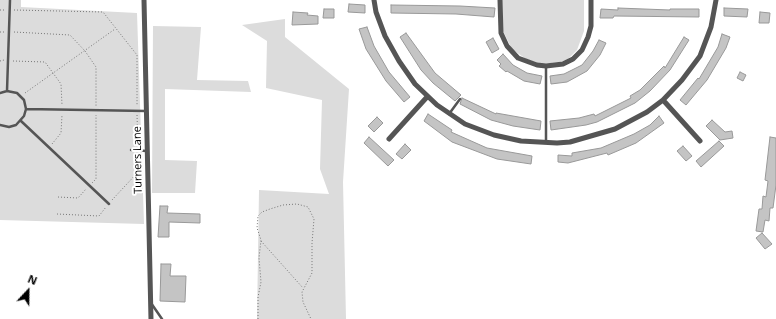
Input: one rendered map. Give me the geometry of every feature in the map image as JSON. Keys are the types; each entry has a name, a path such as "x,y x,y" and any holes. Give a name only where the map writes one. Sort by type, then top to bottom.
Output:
{"street":[{"name":"Turners Lane","path":"144,0 152,319"},
{"path":"374,0 376,12 385,36 407,73 427,97 449,114 477,129 521,141 546,143 570,142 602,134 627,124 647,112 662,100 682,80 700,56 711,27 716,0"},
{"path":"500,0 501,33 507,46 518,58 537,65 546,66 563,64 573,59 582,50 591,26 591,0"},
{"path":"389,139 427,97"},
{"path":"662,100 700,142"}],"lane":[{"path":"8,91 10,0"},
{"path":"546,66 546,143"},
{"path":"0,93 8,91 21,96 26,109 21,121 10,127 0,125"},
{"path":"449,114 460,99"},
{"path":"26,109 146,111"},
{"path":"21,121 109,204"},
{"path":"131,150 147,151"},
{"path":"151,303 162,319"}],"path":[{"path":"0,10 103,12 137,55 139,171 99,216 57,214"},
{"path":"21,96 116,28"},
{"path":"0,32 70,35 85,50 96,66 96,179 78,198 58,197"},
{"path":"0,60 45,62 61,84 61,133 49,147"},
{"path":"304,288 261,240 257,228 258,216 262,212 283,205 297,204 308,207 314,219 312,274 302,292 303,302 311,319"},
{"path":"258,319 258,297 261,282 259,258 261,240"}],"shaded area":[{"path":"0,0 21,0 21,7 137,13 144,224 0,220"},
{"path":"502,0 584,0 584,31 577,50 566,61 543,64 526,59 512,49 503,31"},
{"path":"285,19 285,37 349,89 343,182 346,319 257,319 259,190 329,194 320,169 322,100 266,88 267,41 242,25"},
{"path":"153,26 201,27 197,80 248,81 251,92 165,89 165,160 197,161 195,193 152,193"}],"building":[{"path":"349,4 365,5 365,13 348,12"},
{"path":"391,5 495,8 494,17 456,14 391,13"},
{"path":"618,8 670,10 699,9 699,17 614,16 613,18 600,18 601,9 618,10"},
{"path":"724,8 748,9 747,17 724,16"},
{"path":"324,9 334,9 334,18 323,18"},
{"path":"293,12 308,13 307,15 318,16 318,24 292,25"},
{"path":"760,12 770,13 769,23 759,23"},
{"path":"367,27 374,46 389,72 410,97 404,102 386,81 366,49 359,29"},
{"path":"406,33 435,73 461,95 455,101 433,83 421,70 400,37"},
{"path":"722,34 730,37 726,48 707,80 686,105 680,100 698,78 699,79 718,47"},
{"path":"684,37 689,40 670,70 650,91 635,103 597,122 551,130 550,121 579,118 594,114 595,116 631,98 630,96 640,90 664,66 665,68"},
{"path":"493,38 499,49 492,53 486,42"},
{"path":"599,40 606,43 600,55 587,71 567,82 551,84 550,76 564,74 582,65 593,51"},
{"path":"503,54 513,65 527,73 542,76 540,84 524,81 507,71 506,72 499,66 501,64 497,60"},
{"path":"740,72 746,75 743,81 737,78"},
{"path":"462,98 496,114 541,121 540,130 513,126 491,120 460,104"},
{"path":"428,114 452,130 451,132 487,148 532,156 531,164 497,159 452,142 424,121"},
{"path":"659,116 664,123 636,143 608,155 607,153 568,163 558,162 558,155 572,156 572,153 601,148 634,134 650,125"},
{"path":"377,117 383,123 374,132 368,126"},
{"path":"712,120 725,132 732,131 733,138 720,140 706,126"},
{"path":"369,137 394,160 388,166 364,143"},
{"path":"770,137 776,138 776,185 773,208 770,208 769,221 765,220 763,232 756,231 759,209 762,209 763,196 766,197 768,181 765,180"},
{"path":"719,141 724,146 701,167 696,161"},
{"path":"405,144 411,150 402,159 396,154"},
{"path":"683,146 692,156 686,161 677,151"},
{"path":"160,206 168,206 167,213 200,214 200,223 169,222 169,237 158,237"},
{"path":"762,233 772,244 765,249 756,238"},
{"path":"161,264 171,264 170,276 186,276 185,302 160,301"}]}
